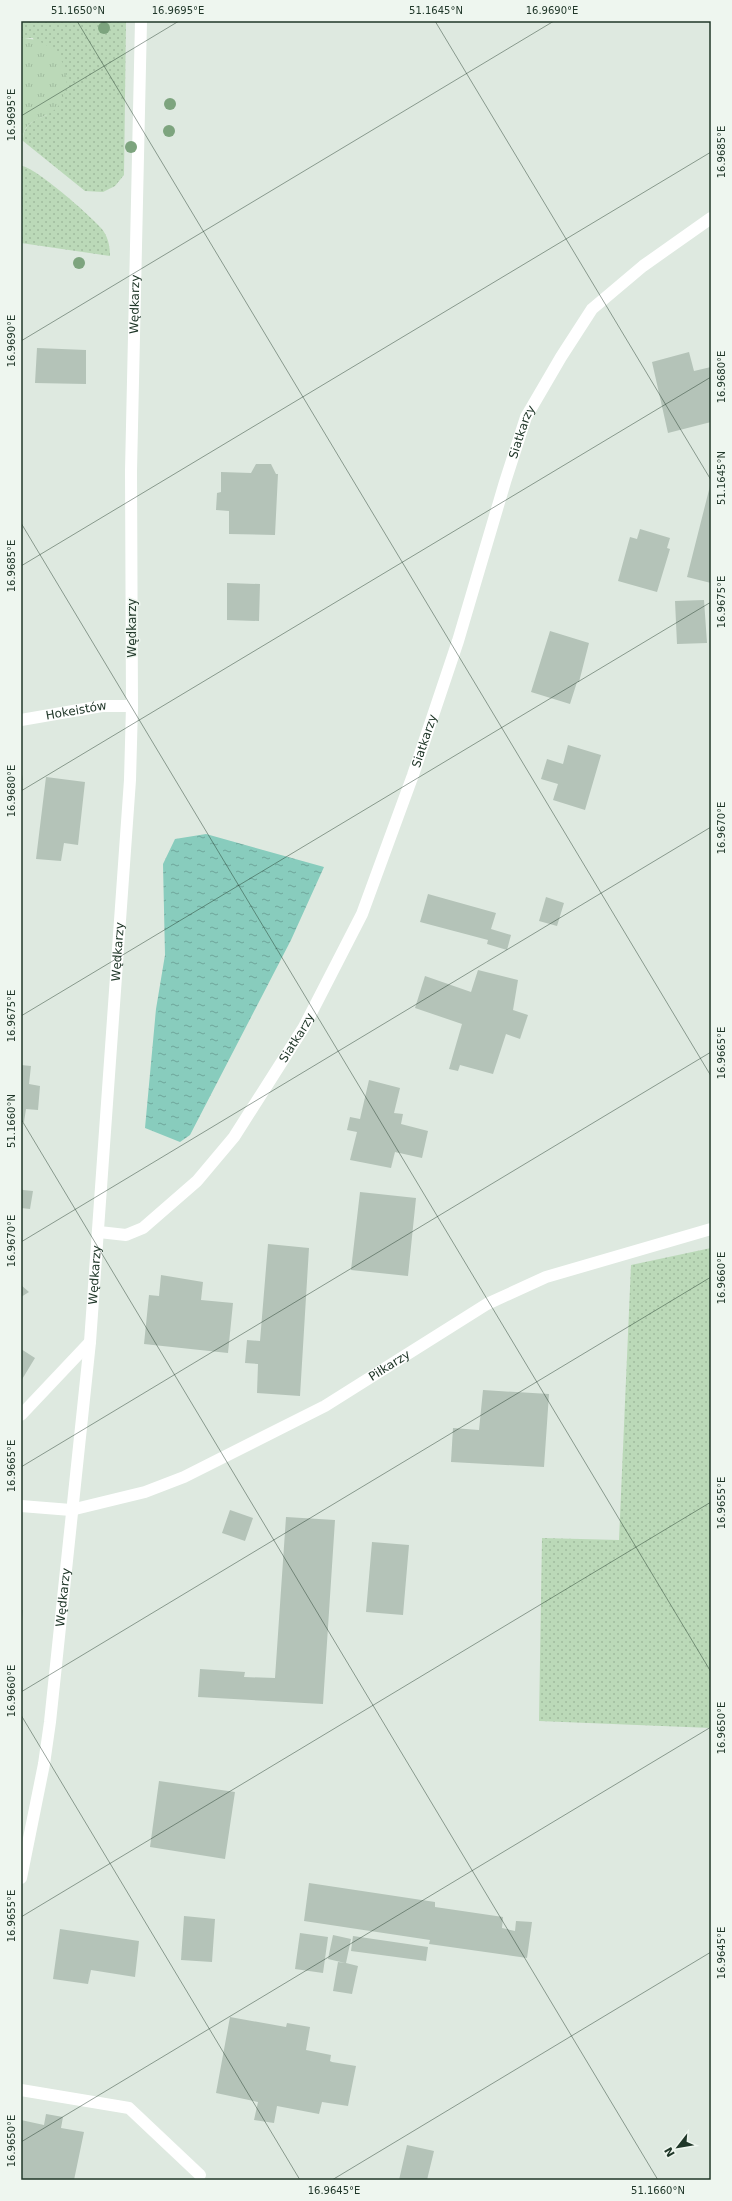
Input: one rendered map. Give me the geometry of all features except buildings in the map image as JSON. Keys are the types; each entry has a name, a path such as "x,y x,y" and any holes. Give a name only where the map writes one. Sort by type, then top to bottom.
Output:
{"street":[{"name":"Wędkarzy","path":"21,1878 44,1764 50,1722 65,1592 71,1510 90,1342 130,780 132,706 132,447 141,21"},
{"name":"Siatkarzy","path":"99,1232 126,1235 143,1228 196,1181 234,1137 304,1027 362,914 413,775 458,641 505,482 526,417 592,308 643,266 711,218"},
{"name":"Hokeistów","path":"21,720 102,706 132,706"},
{"name":"Piłkarzy","path":"21,1506 71,1510 146,1492 184,1477 325,1406 487,1304 546,1277 711,1229"},
{"path":"21,1415 90,1342"},
{"path":"21,2090 129,2108 200,2174"}],"green space":[{"path":"21,21 126,21 124,175 115,186 103,192 85,191 23,141 23,135 27,127 33,121 47,115 33,38 21,38"},
{"path":"21,38 34,40 45,44 54,51 61,60 67,81 65,93 59,105 49,114 36,120 27,127 24,133 23,141 21,139"},
{"path":"21,166 27,168 49,182 95,222 107,238 110,256 21,243"},
{"path":"711,1248 711,1728 539,1721 542,1538 619,1540 631,1265"}],"water":[{"path":"206,834 324,867 291,940 190,1135 180,1142 145,1128 156,1009 165,955 163,864 175,839"}]}
